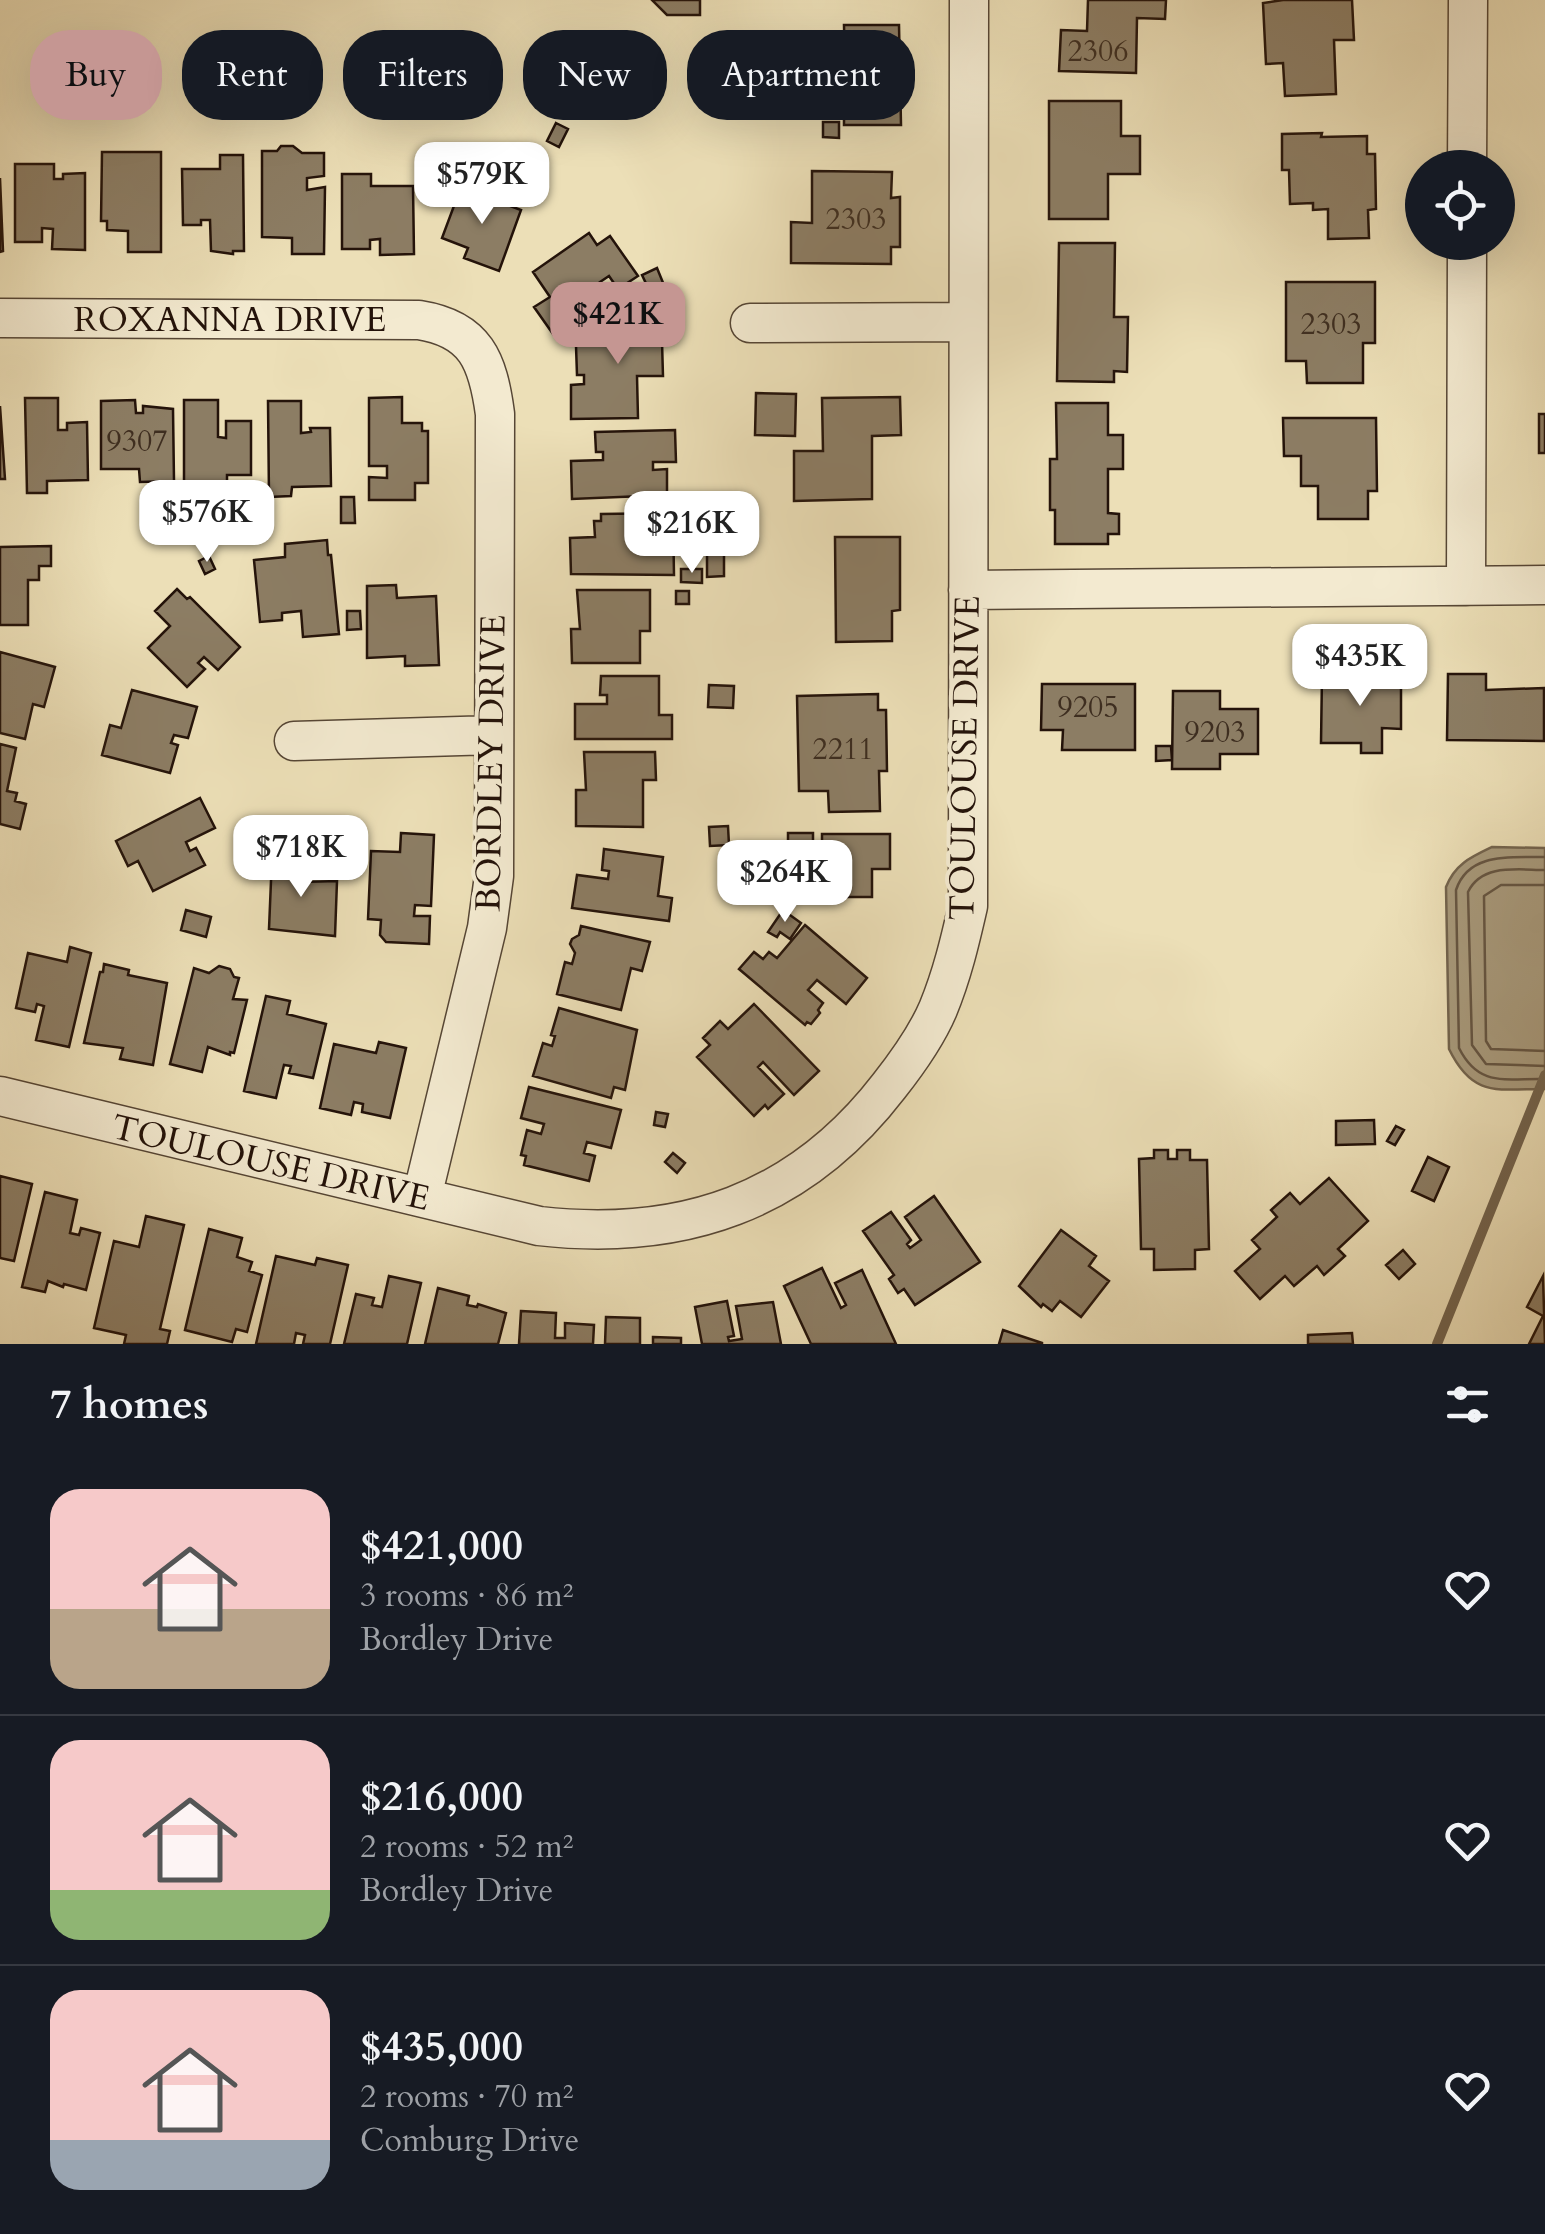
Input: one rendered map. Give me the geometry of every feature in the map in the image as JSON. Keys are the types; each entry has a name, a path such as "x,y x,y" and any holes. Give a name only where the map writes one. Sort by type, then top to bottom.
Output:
{"street":[{"name":"TOULOUSE DRIVE","path":"0,1096 538,1226 591,1232 695,1220 747,1202 796,1174 840,1141 877,1102 912,1058 936,1012 955,962 968,906 969,0"},
{"path":"1467,150 1468,0"},
{"path":"1466,586 1467,260"},
{"name":"ROXANNA DRIVE","path":"0,318 418,320 458,332"},
{"path":"750,323 968,322"},
{"name":"BORDLEY DRIVE","path":"422,1197 487,928 494,876 495,414 491,383 482,360 458,332"},
{"path":"968,590 1545,585"},
{"path":"294,741 494,736"}],"water":[{"path":"1492,847 1545,848 1545,1089 1500,1089 1477,1083 1467,1076 1449,1049 1446,887 1459,867"}],"building":[{"path":"652,0 700,0 700,15 667,15"},
{"path":"1088,0 1166,0 1165,19 1137,18 1136,73 1059,71 1061,30 1087,31"},
{"path":"1352,0 1354,40 1334,40 1336,94 1285,96 1283,63 1266,64 1263,3"},
{"path":"844,25 899,25 899,30 844,30"},
{"path":"1049,101 1121,101 1121,136 1140,136 1140,174 1108,174 1108,219 1049,219"},
{"path":"844,120 901,120 901,125 844,125"},
{"path":"823,122 839,122 839,138 823,137"},
{"path":"556,123 568,129 559,147 547,141"},
{"path":"1322,133 1321,137 1367,136 1367,154 1375,154 1376,209 1368,210 1369,238 1328,239 1328,209 1313,210 1313,203 1290,204 1289,170 1282,170 1282,134"},
{"path":"281,146 293,146 302,153 324,153 324,176 307,178 307,190 325,187 324,254 292,254 292,238 262,237 262,151 277,151"},
{"path":"102,152 161,152 161,252 128,252 128,231 107,230 107,221 101,221"},
{"path":"220,155 243,155 244,251 233,254 211,251 210,220 201,220 201,225 183,225 182,169 220,169"},
{"path":"15,164 54,164 54,179 63,179 63,174 85,173 85,250 52,249 53,229 42,228 42,242 15,242"},
{"path":"812,171 892,172 891,198 900,197 900,247 891,247 891,264 791,263 791,222 812,223"},
{"path":"342,174 371,174 371,186 413,186 414,254 380,255 380,239 370,240 370,249 342,249"},
{"path":"0,178 3,251 0,252"},
{"path":"461,187 498,197 497,201 521,210 499,271 464,258 468,248 442,238"},
{"path":"589,233 597,245 610,236 638,276 618,289 609,276 600,282 609,295 553,334 534,307 550,297 533,272"},
{"path":"1059,243 1115,243 1114,317 1128,317 1127,372 1114,371 1114,382 1057,381"},
{"path":"657,268 666,290 652,296 642,275"},
{"path":"1286,282 1375,282 1375,343 1363,343 1363,383 1307,383 1306,361 1286,361"},
{"path":"650,307 661,307 663,376 637,376 638,418 571,419 571,385 584,384 584,375 577,375 576,346"},
{"path":"756,393 796,394 795,436 755,435"},
{"path":"402,397 402,423 422,423 422,431 428,431 428,483 415,483 415,500 369,500 369,477 387,478 387,466 369,466 369,398"},
{"path":"900,397 901,435 872,436 872,499 794,501 794,451 823,451 822,398"},
{"path":"25,398 58,398 58,430 67,430 67,423 87,422 88,480 47,481 47,493 27,493"},
{"path":"135,400 136,413 143,413 143,406 173,409 174,481 140,482 139,469 101,469 101,401"},
{"path":"184,400 218,400 218,437 226,438 226,421 251,421 251,475 227,475 227,491 184,491"},
{"path":"268,401 301,401 301,433 311,432 310,428 330,428 331,486 292,487 291,496 269,497"},
{"path":"1056,403 1108,403 1108,435 1123,435 1123,469 1108,469 1108,513 1119,514 1119,534 1108,534 1108,544 1055,544 1050,459 1057,459"},
{"path":"0,406 5,479 0,479"},
{"path":"1539,414 1545,414 1545,453 1539,453"},
{"path":"1283,418 1376,418 1377,491 1368,491 1368,519 1318,519 1318,486 1301,486 1301,456 1284,456"},
{"path":"675,430 676,462 653,462 653,470 667,469 667,495 572,499 571,461 603,460 603,452 596,452 595,432"},
{"path":"341,497 354,497 355,523 341,523"},
{"path":"673,513 674,575 571,574 570,538 595,537 594,521 601,521 601,514"},
{"path":"158,514 174,514 176,531 159,532"},
{"path":"835,537 900,537 900,610 892,611 892,641 836,642"},
{"path":"327,540 339,634 303,637 301,611 282,613 282,620 260,622 254,560 285,557 285,544"},
{"path":"51,546 51,566 39,566 39,580 28,580 28,625 0,625 0,547"},
{"path":"707,546 724,546 724,576 707,577"},
{"path":"209,556 215,569 205,574 199,561"},
{"path":"681,569 702,569 702,583 681,582"},
{"path":"396,585 397,598 436,596 439,665 405,666 405,656 367,658 367,586"},
{"path":"177,589 240,647 218,670 204,657 198,663 205,669 187,687 148,648 170,626 155,611"},
{"path":"577,590 650,590 650,631 640,631 640,663 572,663 571,629 580,629"},
{"path":"676,591 689,591 689,604 676,604"},
{"path":"347,611 360,611 361,629 347,630"},
{"path":"0,652 55,667 44,707 33,704 25,739 0,733"},
{"path":"1322,674 1401,674 1401,729 1382,728 1382,753 1361,753 1361,743 1321,743"},
{"path":"1448,674 1486,674 1486,690 1544,688 1544,741 1447,740"},
{"path":"601,676 659,676 659,715 672,715 672,739 575,739 575,704 607,704 607,695 600,695"},
{"path":"1042,684 1135,684 1135,750 1062,750 1063,730 1041,730"},
{"path":"709,685 734,686 733,708 708,707"},
{"path":"132,690 197,707 188,738 174,735 171,743 178,745 170,773 102,755 110,725 121,728"},
{"path":"1173,691 1220,691 1220,709 1258,709 1258,754 1220,754 1220,769 1172,769"},
{"path":"878,694 878,710 886,710 887,771 879,771 880,811 829,812 828,791 799,791 797,696"},
{"path":"0,744 16,748 7,791 17,793 15,801 26,804 20,829 0,824"},
{"path":"1156,746 1171,746 1172,760 1156,761"},
{"path":"584,752 655,752 656,780 643,780 643,827 576,826 576,790 586,790"},
{"path":"200,798 215,828 186,842 190,851 196,848 205,865 153,891 138,861 128,866 116,841"},
{"path":"728,826 729,845 710,846 709,827"},
{"path":"401,833 434,835 431,906 415,905 414,916 430,916 429,944 386,942 380,935 381,920 368,919 371,851 400,852"},
{"path":"788,833 813,833 813,857 822,857 822,834 890,834 890,869 872,869 872,897 805,897 805,885 790,886 790,877 783,872"},
{"path":"604,849 663,857 658,896 672,898 669,921 572,908 577,875 608,879 609,871 602,870"},
{"path":"272,857 304,858 302,882 337,881 335,936 269,929"},
{"path":"186,910 211,917 206,937 181,930"},
{"path":"783,910 801,923 790,939 780,932 777,937 768,932"},
{"path":"805,925 867,978 846,1004 817,980 808,990 823,1003 811,1024 805,1025 739,969 754,952 763,959 769,952 777,958"},
{"path":"581,926 650,942 642,971 631,968 621,1010 557,994 565,962 572,964 575,953 570,944"},
{"path":"70,947 91,953 69,1047 36,1040 44,1006 37,1004 35,1012 16,1008 28,953 67,962"},
{"path":"104,964 129,970 128,975 167,983 153,1065 120,1059 123,1048 84,1043"},
{"path":"219,966 230,969 239,978 233,999 247,1000 234,1053 208,1047 202,1072 170,1064 194,968 209,973"},
{"path":"266,996 290,1001 287,1014 326,1024 313,1078 289,1073 291,1066 284,1065 276,1098 244,1091"},
{"path":"754,1004 819,1071 794,1095 763,1062 758,1067 784,1094 754,1116 697,1057 710,1045 703,1038 720,1021 728,1029"},
{"path":"559,1008 637,1030 625,1090 614,1087 611,1098 533,1076 543,1043 552,1046"},
{"path":"379,1042 406,1048 390,1118 362,1112 363,1104 354,1102 351,1115 320,1108 334,1044 376,1053"},
{"path":"529,1087 621,1110 611,1148 587,1142 584,1153 595,1156 589,1181 524,1165 526,1156 521,1155 527,1130 541,1134 544,1124 521,1118"},
{"path":"656,1112 668,1114 665,1127 654,1125"},
{"path":"1374,1120 1375,1144 1336,1145 1336,1121"},
{"path":"1396,1126 1404,1130 1395,1145 1387,1141"},
{"path":"1154,1150 1168,1150 1168,1159 1177,1159 1177,1150 1190,1150 1190,1160 1207,1160 1209,1249 1195,1250 1195,1269 1154,1270 1154,1249 1141,1249 1139,1159 1154,1158"},
{"path":"673,1153 685,1163 677,1173 665,1162"},
{"path":"1428,1157 1449,1167 1434,1201 1412,1191"},
{"path":"0,1176 32,1184 14,1261 0,1258"},
{"path":"1329,1178 1368,1221 1338,1249 1345,1256 1324,1275 1317,1266 1294,1286 1285,1276 1260,1299 1235,1271 1260,1249 1252,1240 1277,1217 1271,1210 1290,1193 1300,1204"},
{"path":"45,1192 77,1200 70,1233 79,1235 81,1228 100,1233 86,1290 48,1281 45,1292 22,1287"},
{"path":"934,1196 980,1262 915,1305 904,1289 898,1293 889,1279 894,1275 863,1231 891,1212 911,1240 907,1244 910,1248 921,1240 905,1217"},
{"path":"146,1216 184,1225 160,1329 170,1331 167,1344 124,1344 126,1335 94,1328 114,1241 139,1247"},
{"path":"209,1229 242,1238 237,1257 252,1262 249,1271 262,1275 247,1332 236,1329 232,1342 185,1330"},
{"path":"1061,1230 1096,1256 1089,1266 1109,1281 1081,1317 1060,1301 1052,1311 1043,1304 1041,1307 1019,1286"},
{"path":"1403,1250 1415,1264 1399,1279 1386,1265"},
{"path":"276,1256 315,1265 317,1258 348,1265 330,1344 303,1344 305,1335 296,1333 294,1344 256,1344"},
{"path":"822,1268 841,1308 846,1305 835,1283 862,1270 896,1344 811,1344 784,1286"},
{"path":"389,1276 421,1283 407,1344 344,1344 356,1294 374,1298 372,1305 382,1307"},
{"path":"1543,1276 1545,1344 1529,1344 1543,1316 1527,1307"},
{"path":"438,1288 469,1296 467,1305 478,1304 506,1313 498,1344 425,1344"},
{"path":"727,1301 734,1336 728,1337 729,1341 742,1339 736,1306 773,1302 781,1344 702,1344 695,1307"},
{"path":"521,1311 556,1313 555,1338 565,1338 565,1323 594,1325 593,1344 519,1344"},
{"path":"606,1317 640,1318 640,1344 605,1344"},
{"path":"1003,1330 1042,1343 1042,1344 999,1344"},
{"path":"1352,1333 1353,1344 1308,1344 1308,1335"},
{"path":"653,1337 681,1338 681,1344 653,1344"}],"waterway":[{"path":"1437,1344 1545,1075"}]}
